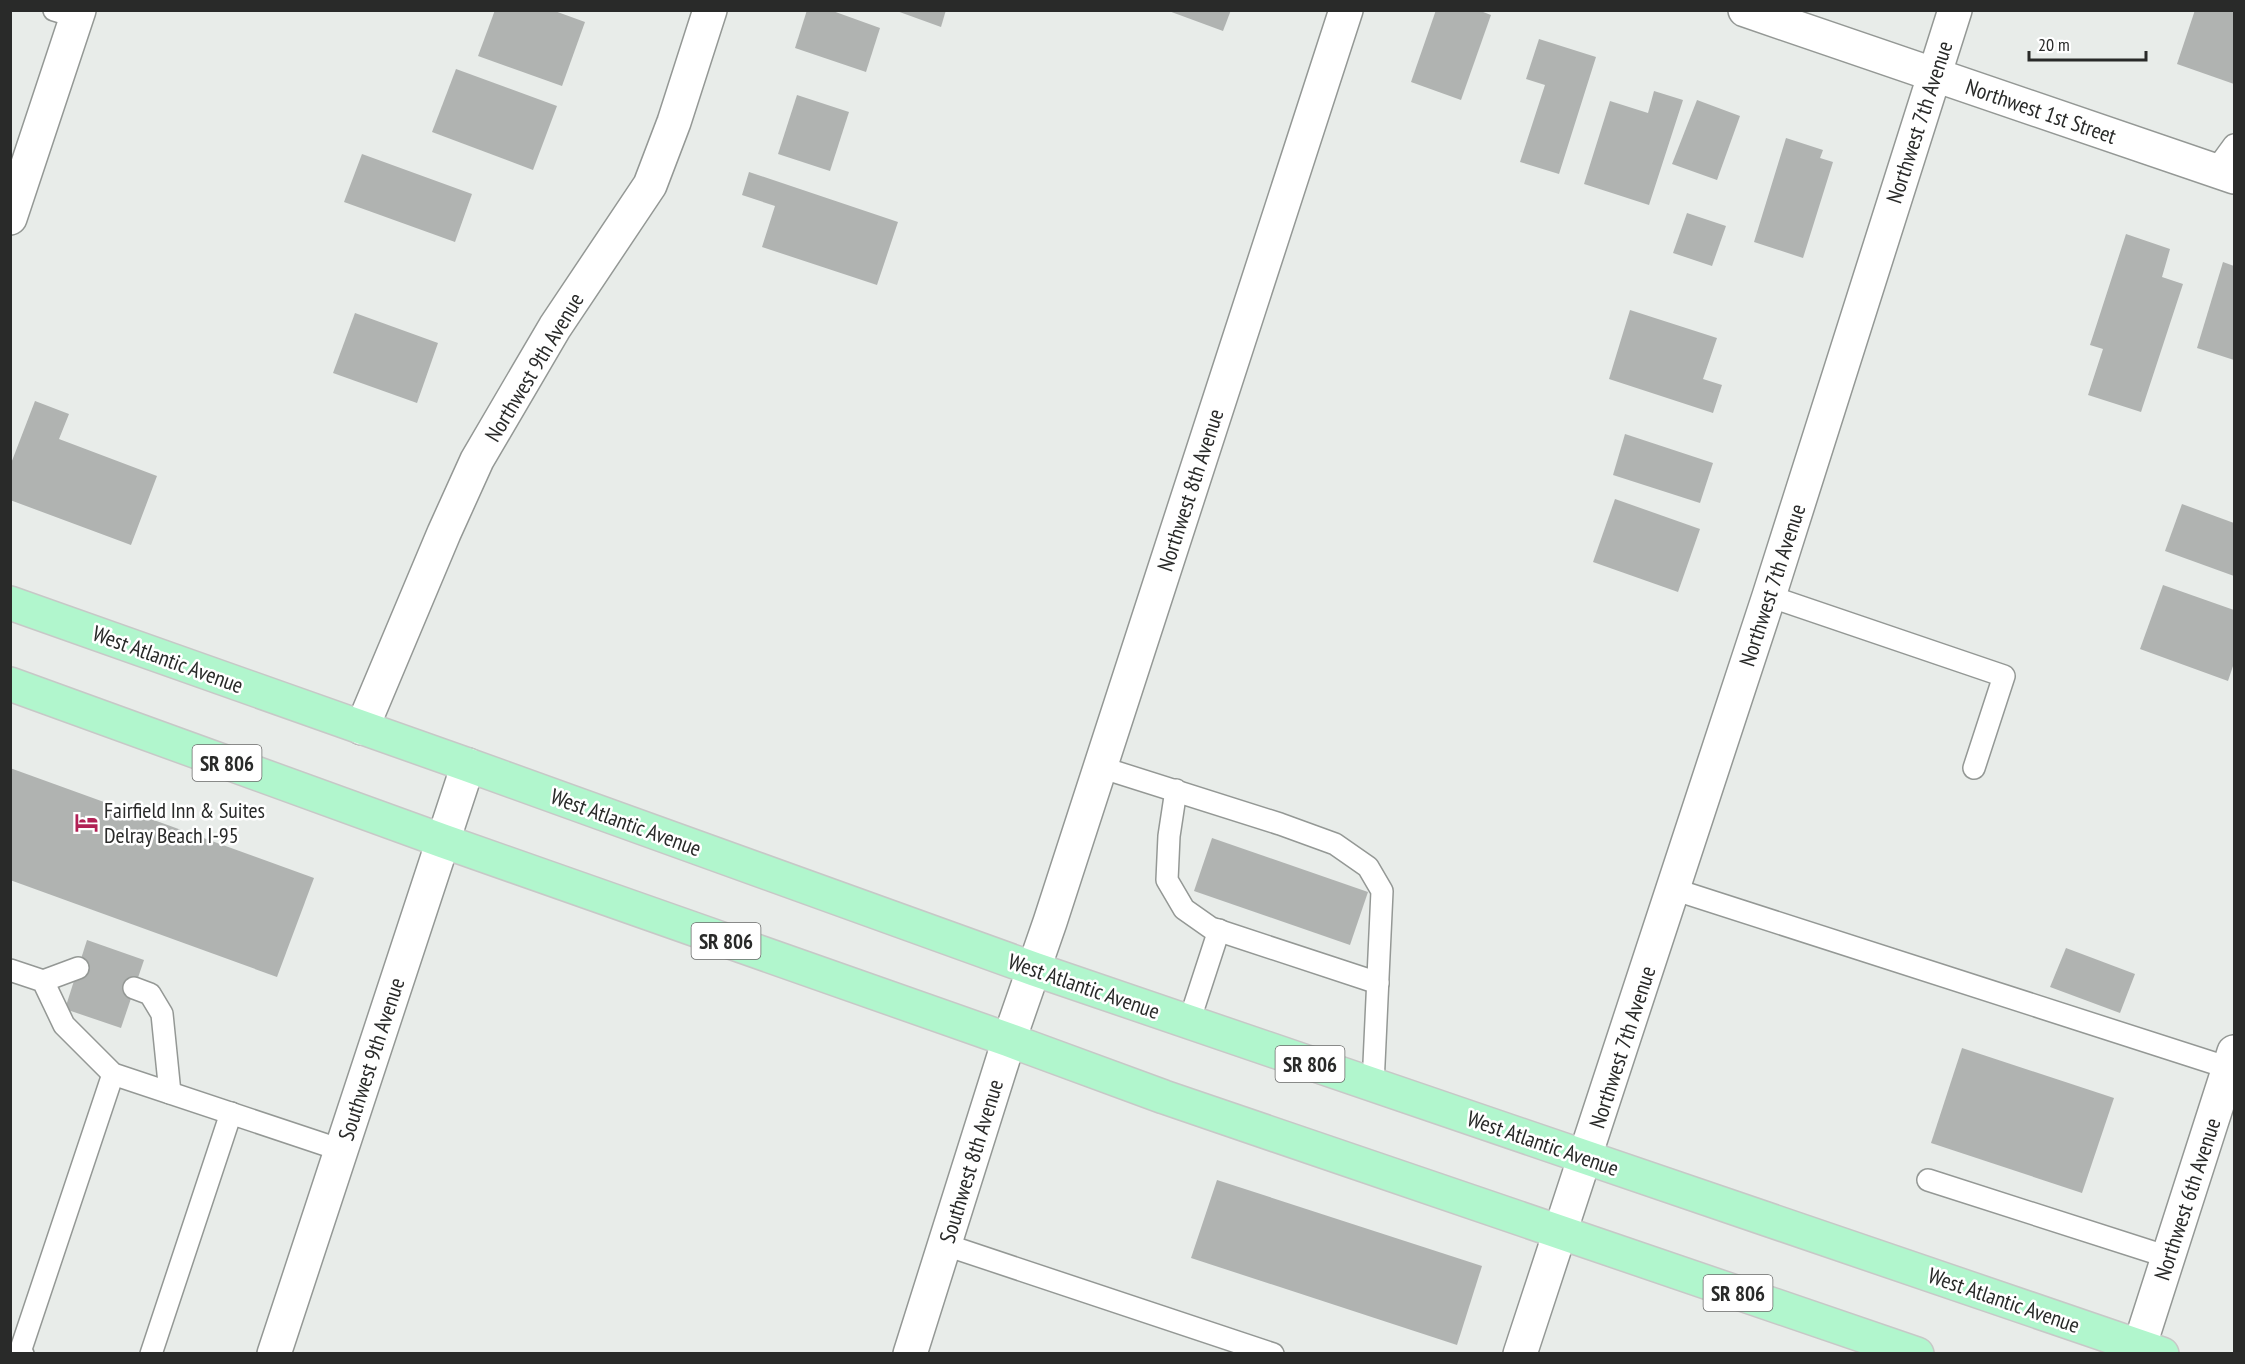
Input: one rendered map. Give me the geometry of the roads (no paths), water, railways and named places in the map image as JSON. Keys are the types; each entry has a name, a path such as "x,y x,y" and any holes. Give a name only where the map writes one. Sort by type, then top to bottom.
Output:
{"main road":[{"name":"West Atlantic Avenue","path":"10,603 1034,969 2146,1351"},
{"name":"SR 806","path":"10,684 443,841 1009,1040 1164,1097 1559,1232 1875,1347 1917,1353"}],"street":[{"name":"Northwest 9th Avenue","path":"362,728 439,543 477,460 555,327 650,185 674,122 710,10"},
{"name":"Northwest 8th Avenue","path":"1034,969 1346,10"},
{"name":"Northwest 1st Street","path":"1745,10 1934,75 2228,164"},
{"name":"Northwest 7th Avenue","path":"1520,1353 1559,1232 1586,1158 1955,10"},
{"path":"10,218 70,13"},
{"name":"Southwest 9th Avenue","path":"274,1353 468,765"},
{"name":"Southwest 8th Avenue","path":"910,1353 1009,1040 1034,969"},
{"name":"Northwest 6th Avenue","path":"2146,1351 2168,1257 2232,1060"}],"lane":[{"path":"1768,596 2004,676 1974,768"},
{"path":"1100,767 1176,790 1335,844 1368,867 1382,891 1373,1086"},
{"path":"1176,790 1169,836 1167,880 1184,909 1211,928 1378,983"},
{"path":"1673,889 2232,1060"},
{"path":"1189,1022 1219,930"},
{"path":"10,970 43,981 78,968"},
{"path":"43,981 64,1025 114,1074 341,1150"},
{"path":"134,988 150,994 162,1014 170,1093"},
{"path":"23,1353 20,1352 114,1074"},
{"path":"151,1353 231,1113"},
{"path":"1928,1180 2168,1257"},
{"path":"946,1245 1273,1353"}],"place":[{"name":"Fairfield Inn & Suites Delray Beach I-95","path":"86,823"}]}
